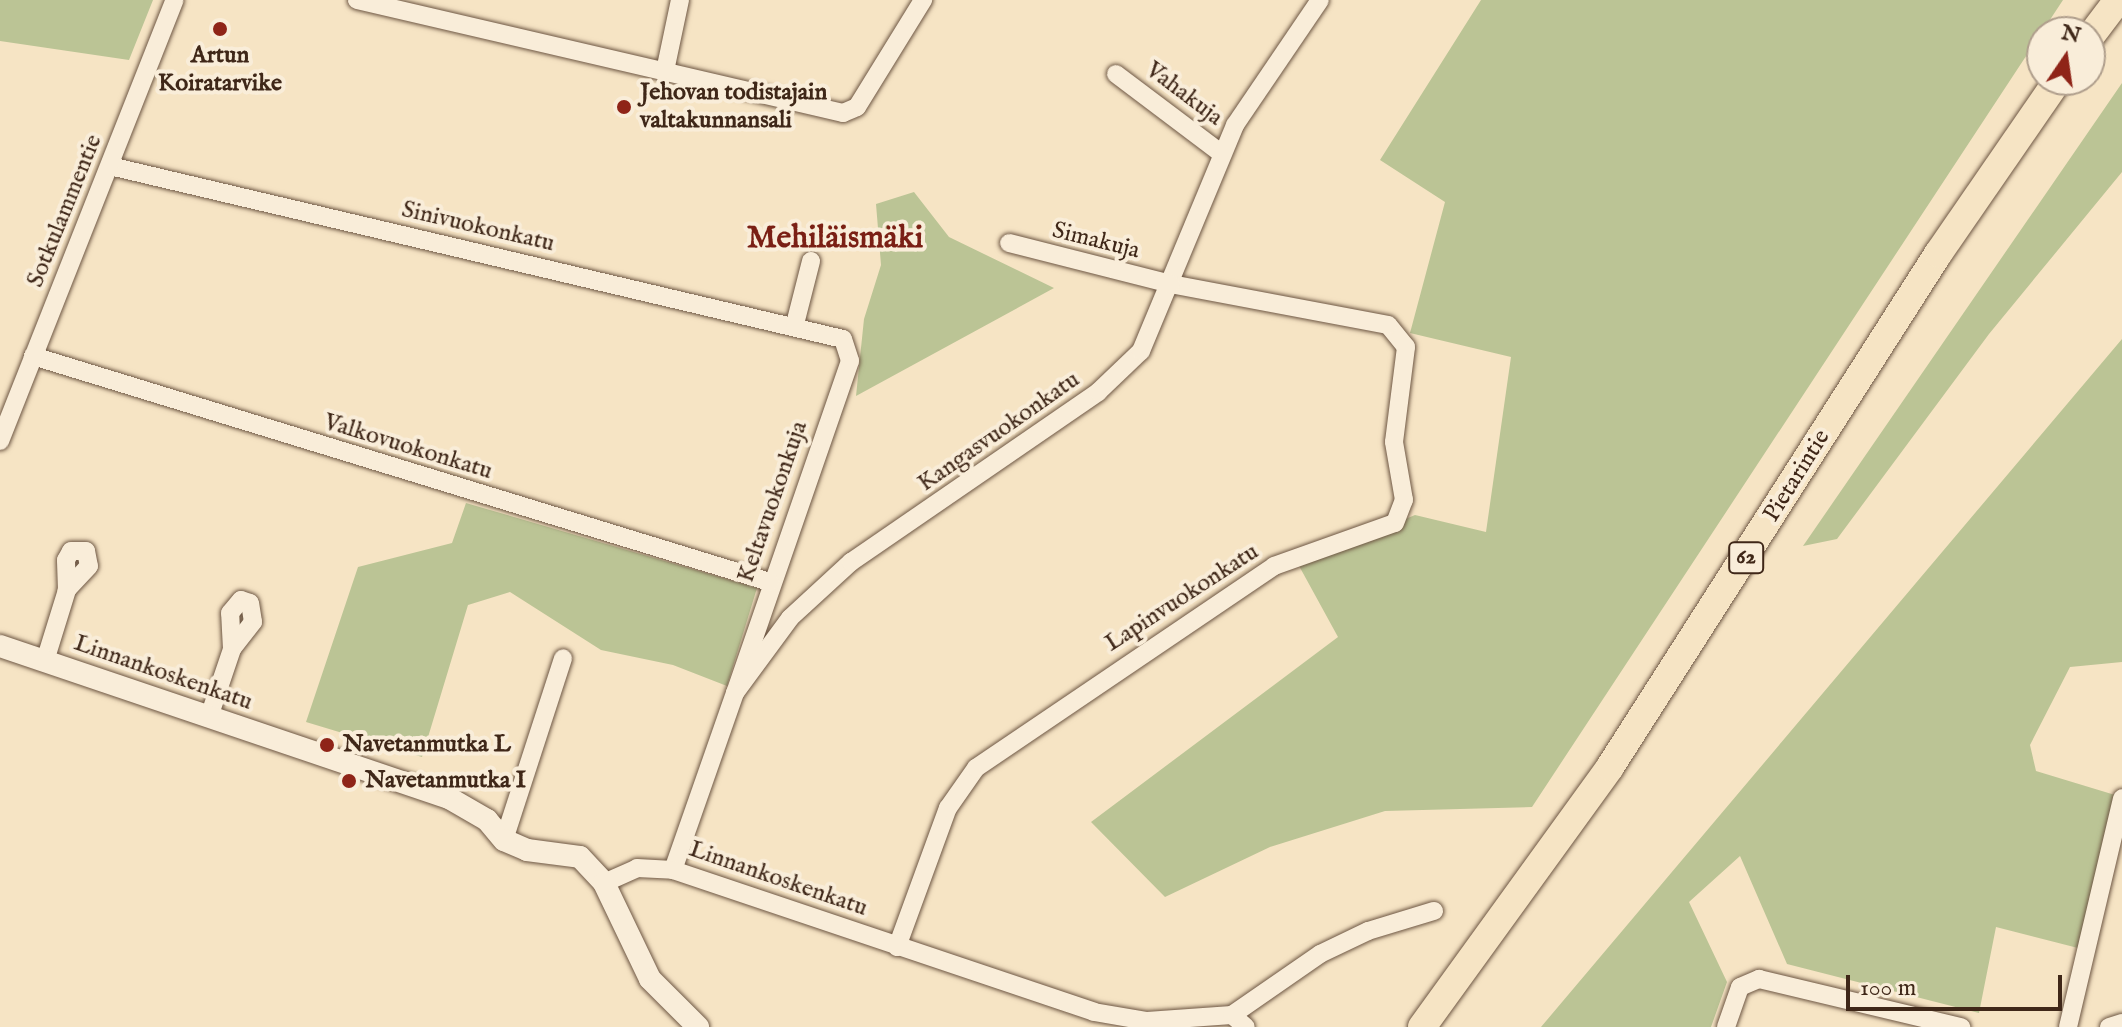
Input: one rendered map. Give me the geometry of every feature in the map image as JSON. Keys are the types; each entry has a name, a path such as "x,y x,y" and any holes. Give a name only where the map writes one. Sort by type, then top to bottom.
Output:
{"main road":[{"path":"2106,16 2118,0"},
{"name":"Pietarintie","path":"1422,1027 1610,767 1938,254 2047,96"}],"street":[{"name":"Sotkulammentie","path":"0,441 175,0"},
{"path":"357,0 851,112 923,0"},
{"path":"443,19 448,0"},
{"path":"665,71 680,0"},
{"name":"Kangasvuokonkatu","path":"673,870 735,693 816,589 1098,392 1141,351 1235,125 1320,0"},
{"name":"Vahakuja","path":"1116,74 1222,154"},
{"name":"Sinivuokonkatu","path":"110,166 835,334"},
{"name":"Simakuja","path":"1009,243 1171,284"},
{"path":"795,324 811,261"},
{"name":"Lapinvuokonkatu","path":"897,947 948,808 976,768 1274,566 1373,532 1395,523 1402,514 1404,486 1394,442 1406,347 1400,335 1388,325 1171,284"},
{"name":"Keltavuokonkuja","path":"735,693 770,582 850,361 850,350 835,334"},
{"name":"Valkovuokonkatu","path":"33,356 770,582"},
{"path":"45,661 67,590"},
{"name":"Linnankoskenkatu","path":"0,646 449,798 487,820 504,840 527,850 580,857 604,883 637,868 673,870 897,947 1121,1017 1239,1021"},
{"path":"209,717 232,649"},
{"path":"504,840 563,658"},
{"path":"2068,1027 2122,798"},
{"path":"604,883 650,979 698,1027"},
{"path":"1239,1021 1320,954 1368,931 1434,911"},
{"path":"1726,1027 1735,996 1748,982 1759,979 1961,1027"},
{"path":"2109,1027 2122,1023"}],"green space":[{"path":"0,0 153,0 129,60 0,41"},
{"path":"1481,0 2063,0 2052,16 2026,16 2026,56 1532,807 1385,811 1270,847 1165,897 1091,822 1338,637 1298,564 1415,515 1486,532 1511,357 1410,333 1445,202 1380,160"},
{"path":"2122,83 2122,172 1989,334 1837,539 1803,546"},
{"path":"914,192 949,237 1054,288 856,396 864,319 881,265 876,204"},
{"path":"2122,339 2122,662 2070,667 2030,745 2036,771 2115,795 2078,948 1996,927 1979,1013 1787,964 1740,856 1689,902 1727,982 1711,1027 1541,1027"},
{"path":"466,503 757,588 727,686 673,665 601,650 510,592 468,605 422,757 306,722 358,567 452,543"}],"place":[{"name":"Artun Koiratarvike","path":"220,29"},
{"name":"Jehovan todistajain valtakunnansali","path":"624,107"},
{"name":"Navetanmutka L","path":"327,745"},
{"name":"Navetanmutka I","path":"349,781"}],"district":[{"name":"Mehiläismäki","path":"835,239"}]}
